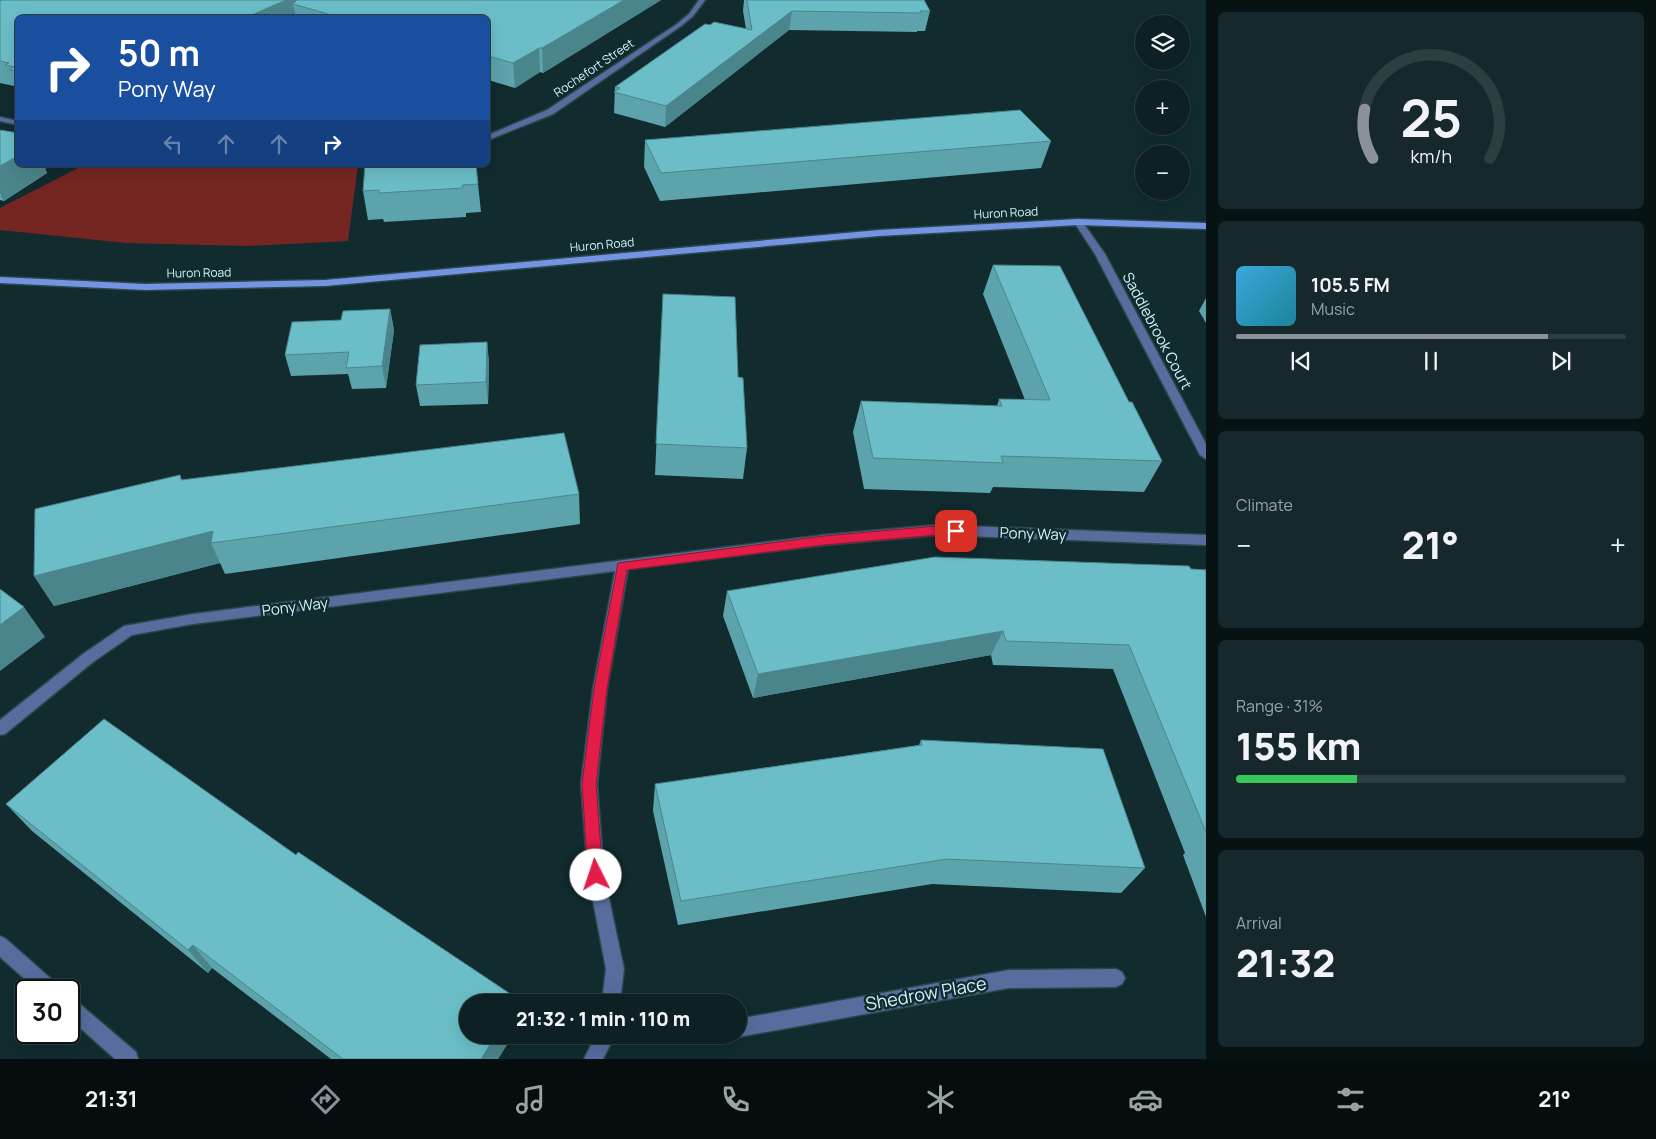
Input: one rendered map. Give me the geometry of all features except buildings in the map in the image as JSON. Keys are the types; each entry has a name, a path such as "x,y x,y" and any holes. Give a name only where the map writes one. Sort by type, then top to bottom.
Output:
{"main road":[{"name":"Huron Road","path":"0,280 145,287 325,283 879,233 1078,222 1206,226"}],"street":[{"name":"Rochefort Street","path":"490,137 550,112 679,25 691,15 702,0"},
{"path":"0,119 15,122"},
{"name":"Saddlebrook Court","path":"1078,222 1100,254 1206,456"},
{"name":"Pony Way","path":"0,729 88,658 129,630 193,619 824,540 937,530 1206,540"},
{"path":"612,994 616,969 596,875 589,784 600,689 622,566"},
{"path":"0,945 39,979"},
{"name":"Shedrow Place","path":"747,1026 1009,979 1116,978"},
{"path":"80,1016 129,1059"},
{"path":"593,1059 601,1044"}],"shaded area":[{"path":"80,167 358,167 348,241 247,246 126,243 0,230 0,208"}],"route":[{"path":"596,875 589,784 600,689 622,566 824,540 937,530 956,531"}]}
